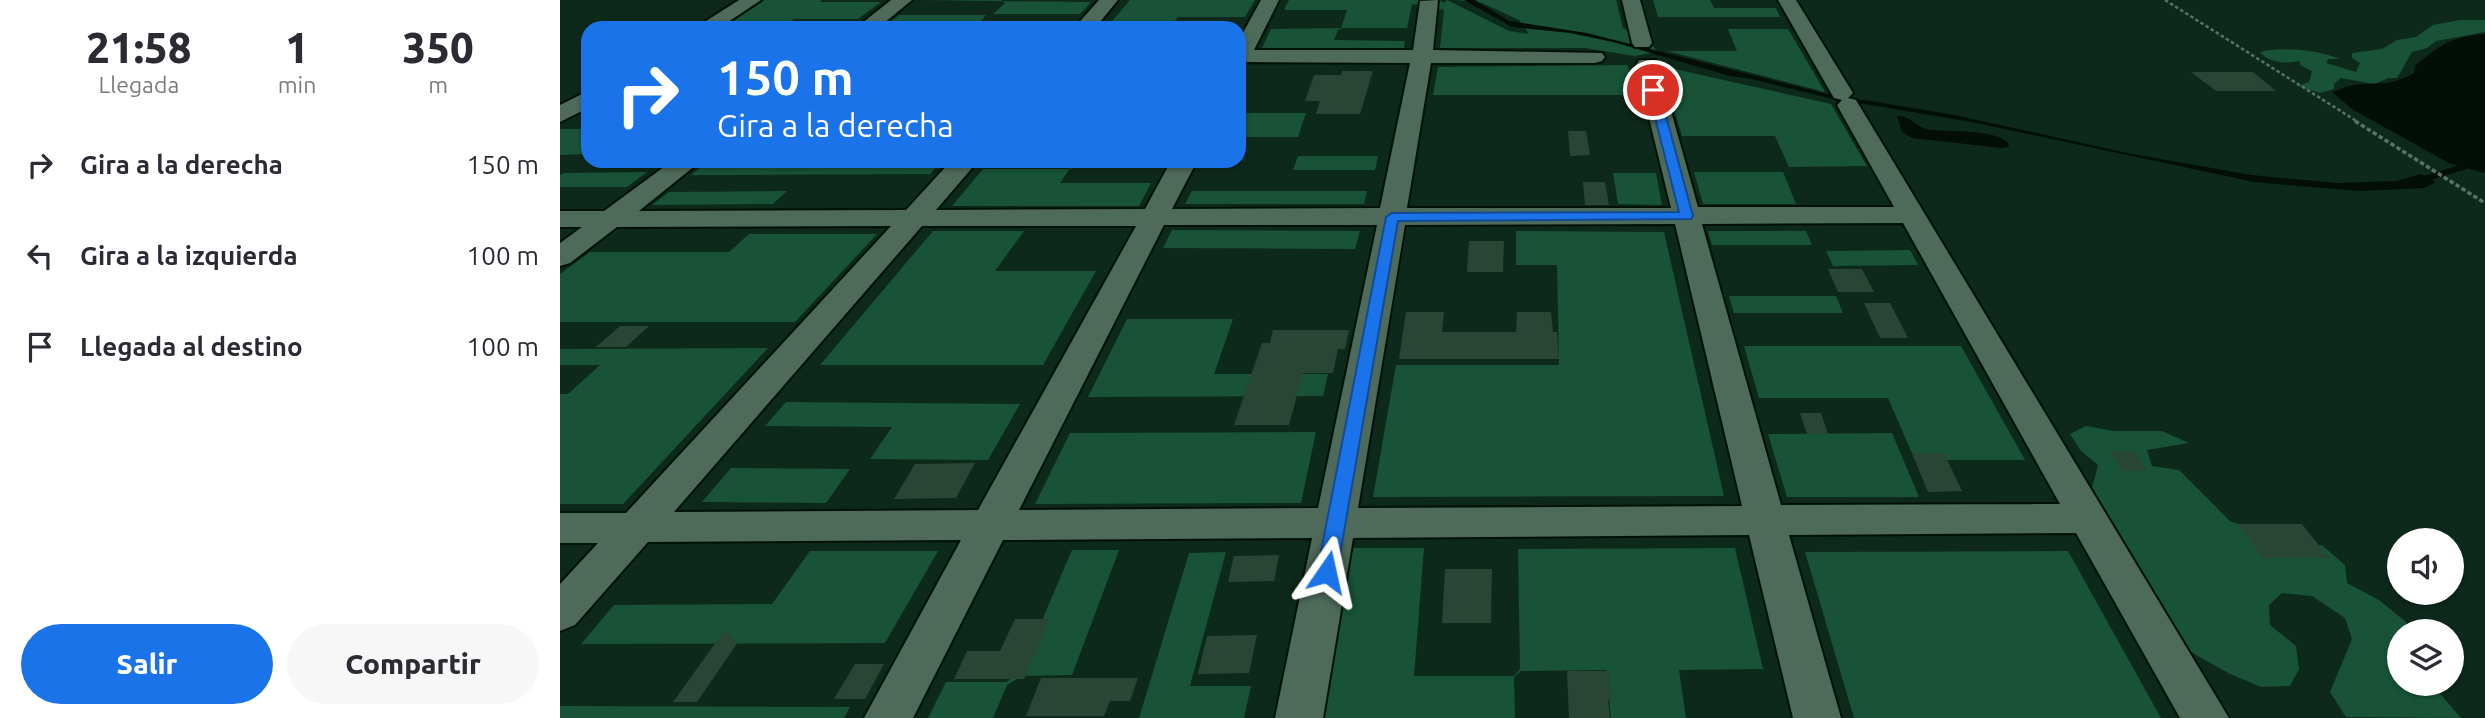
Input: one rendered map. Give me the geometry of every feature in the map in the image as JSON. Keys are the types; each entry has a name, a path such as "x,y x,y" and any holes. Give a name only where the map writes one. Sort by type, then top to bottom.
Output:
{"street":[{"path":"717,21 752,0"},
{"path":"875,21 903,0"},
{"path":"1090,21 1109,0"},
{"path":"1246,44 1270,0"},
{"path":"1631,0 1816,718"},
{"path":"1787,0 2205,718"},
{"path":"1299,718 1422,57 1429,1"},
{"path":"1246,57 1595,57"},
{"path":"560,115 581,102"},
{"path":"560,257 679,168"},
{"path":"560,613 959,168"},
{"path":"888,718 1180,168"},
{"path":"560,219 1913,215"},
{"path":"560,528 2089,518"}],"path":[{"path":"2165,0 2449,183 2485,203"}],"green space":[{"path":"764,0 881,2 858,19 730,21"},
{"path":"919,0 1001,0 1002,1"},
{"path":"1130,0 1255,0 1245,17 1112,21"},
{"path":"1289,0 1439,0 1444,3 1447,0 1509,31 1529,34 1519,20 1482,3 1456,0 1616,0 1623,28 1650,41 1657,52 1634,56 1585,48 1440,48 1444,10 1412,4 1407,28 1343,28 1338,30 1334,40 1405,41 1404,48 1262,48 1271,29 1341,28 1347,10 1284,10"},
{"path":"1653,0 1710,0 1714,8 1776,8 1780,17 1658,17"},
{"path":"1002,1 1091,2 1080,14 993,14 1005,3"},
{"path":"899,15 986,15 981,21 891,21"},
{"path":"2460,20 2485,20 2485,32 2436,41 2427,48 2412,52 2397,78 2374,84 2341,78 2334,84 2334,89 2320,93 2298,86 2309,82 2312,71 2300,65 2300,61 2278,62 2260,52 2289,49 2322,53 2340,59 2328,59 2326,63 2356,72 2360,63 2352,58 2352,53 2382,49 2397,40 2416,37 2433,25"},
{"path":"1728,29 1788,29 1825,92 1667,51 1737,51"},
{"path":"1628,65 1632,95 1433,95 1438,67"},
{"path":"1661,66 1831,104 1867,166 1789,167 1775,136 1682,136"},
{"path":"1246,113 1306,113 1298,137 1246,137"},
{"path":"560,129 581,129 581,154 560,155"},
{"path":"1298,156 1378,156 1375,170 1293,170"},
{"path":"700,168 935,168 930,174 691,175"},
{"path":"1074,168 1069,170 1060,183 1151,183 1139,206 952,206 983,169"},
{"path":"647,172 627,187 560,187 560,175 564,173"},
{"path":"1694,172 1783,172 1796,204 1703,204"},
{"path":"1613,173 1656,173 1662,205 1618,204"},
{"path":"787,191 773,204 652,205 669,192"},
{"path":"1192,191 1367,191 1364,204 1185,204"},
{"path":"1172,230 1360,231 1355,249 1163,248"},
{"path":"933,231 1024,231 995,271 1096,271 1043,365 820,365"},
{"path":"1516,231 1664,232 1724,496 1373,497 1396,365 1559,365 1557,265 1516,265"},
{"path":"1708,231 1806,231 1812,245 1712,245"},
{"path":"749,234 877,234 795,322 560,322 560,274 590,252 729,252"},
{"path":"1910,250 1918,265 1833,266 1826,251"},
{"path":"1729,296 1836,296 1843,313 1734,313"},
{"path":"1127,319 1233,319 1214,374 1328,374 1323,396 1088,397"},
{"path":"1744,346 1961,346 2025,460 1915,460 1888,398 1759,398"},
{"path":"768,348 623,504 560,504 560,394 568,394 600,365 560,365 560,349"},
{"path":"786,402 1020,404 988,460 870,459 892,427 765,426"},
{"path":"2086,426 2114,431 2162,431 2189,443 2147,450 2152,466 2179,470 2230,521 2295,546 2322,545 2345,565 2347,583 2379,600 2402,619 2387,619 2387,696 2442,696 2461,718 2346,717 2330,692 2352,639 2345,618 2312,596 2282,593 2269,605 2270,625 2296,646 2299,669 2290,686 2261,687 2228,673 2168,639 2091,492 2098,465 2081,451 2070,434"},
{"path":"1316,432 1301,503 1035,504 1070,433"},
{"path":"1892,433 1919,497 1787,497 1768,434"},
{"path":"731,468 850,469 826,503 702,502"},
{"path":"1350,548 1424,548 1414,676 1514,676 1520,669 1518,549 1735,548 1763,669 1679,670 1686,718 1611,718 1606,670 1521,671 1514,677 1515,718 1323,718"},
{"path":"1072,550 1119,550 1072,675 1022,676 1007,685 993,718 928,718 946,682 1006,682 1020,672"},
{"path":"810,551 938,551 885,643 581,644 614,605 772,604"},
{"path":"2068,551 2161,718 1854,718 1805,552"},
{"path":"1226,552 1190,686 1251,686 1244,718 1139,718 1189,553"},
{"path":"560,706 850,707 844,718 560,718"}],"shaded area":[{"path":"1464,0 1475,0 1509,21 1587,33 1827,94 1955,115 2127,153 2251,175 2336,183 2397,181 2421,174 2436,182 2424,188 2359,191 2254,182 1972,122 1829,98 1730,76 1613,42 1570,33 1512,27"},
{"path":"2485,34 2485,173 2449,163 2352,109 2332,92 2351,86 2397,80 2414,73 2415,66 2446,43"},
{"path":"1897,116 1907,118 1927,129 1995,136 2009,144 2008,147 2002,148 1912,138 1902,132"}],"building":[{"path":"1342,71 1373,71 1360,114 1316,114 1320,101 1305,101 1314,75 1341,75"},
{"path":"2191,72 2253,72 2276,91 2216,91"},
{"path":"1568,131 1586,131 1590,155 1570,156"},
{"path":"1583,182 1605,182 1609,205 1585,205"},
{"path":"1469,241 1504,241 1503,272 1467,272"},
{"path":"1828,269 1862,269 1874,292 1838,292"},
{"path":"1864,303 1890,303 1908,338 1880,338"},
{"path":"1406,312 1444,312 1442,332 1516,332 1517,312 1551,312 1553,332 1557,332 1559,359 1399,359"},
{"path":"620,326 649,326 626,347 596,347"},
{"path":"1273,330 1349,330 1345,349 1338,349 1333,373 1303,373 1289,425 1234,425 1262,343 1270,343"},
{"path":"1800,413 1821,413 1828,434 1807,434"},
{"path":"2110,451 2134,451 2147,471 2123,471"},
{"path":"1912,453 1944,453 1962,491 1928,492"},
{"path":"975,463 956,498 894,499 915,464"},
{"path":"2238,524 2302,524 2329,558 2263,558"},
{"path":"1279,555 1274,581 1228,582 1234,556"},
{"path":"1445,569 1492,569 1491,623 1442,623"},
{"path":"1015,619 1050,619 1024,679 954,679 967,651 1000,651"},
{"path":"724,631 738,642 697,702 673,702"},
{"path":"1257,635 1249,673 1198,674 1207,636"},
{"path":"855,664 884,664 865,699 834,699"},
{"path":"1567,671 1609,671 1612,700 1608,700 1610,718 1569,718"},
{"path":"1041,678 1138,678 1130,701 1110,701 1104,716 1026,716"}],"waterway":[{"path":"2418,181 2485,160"}],"route":[{"path":"1327,572 1392,217 1686,216 1653,90"}]}
